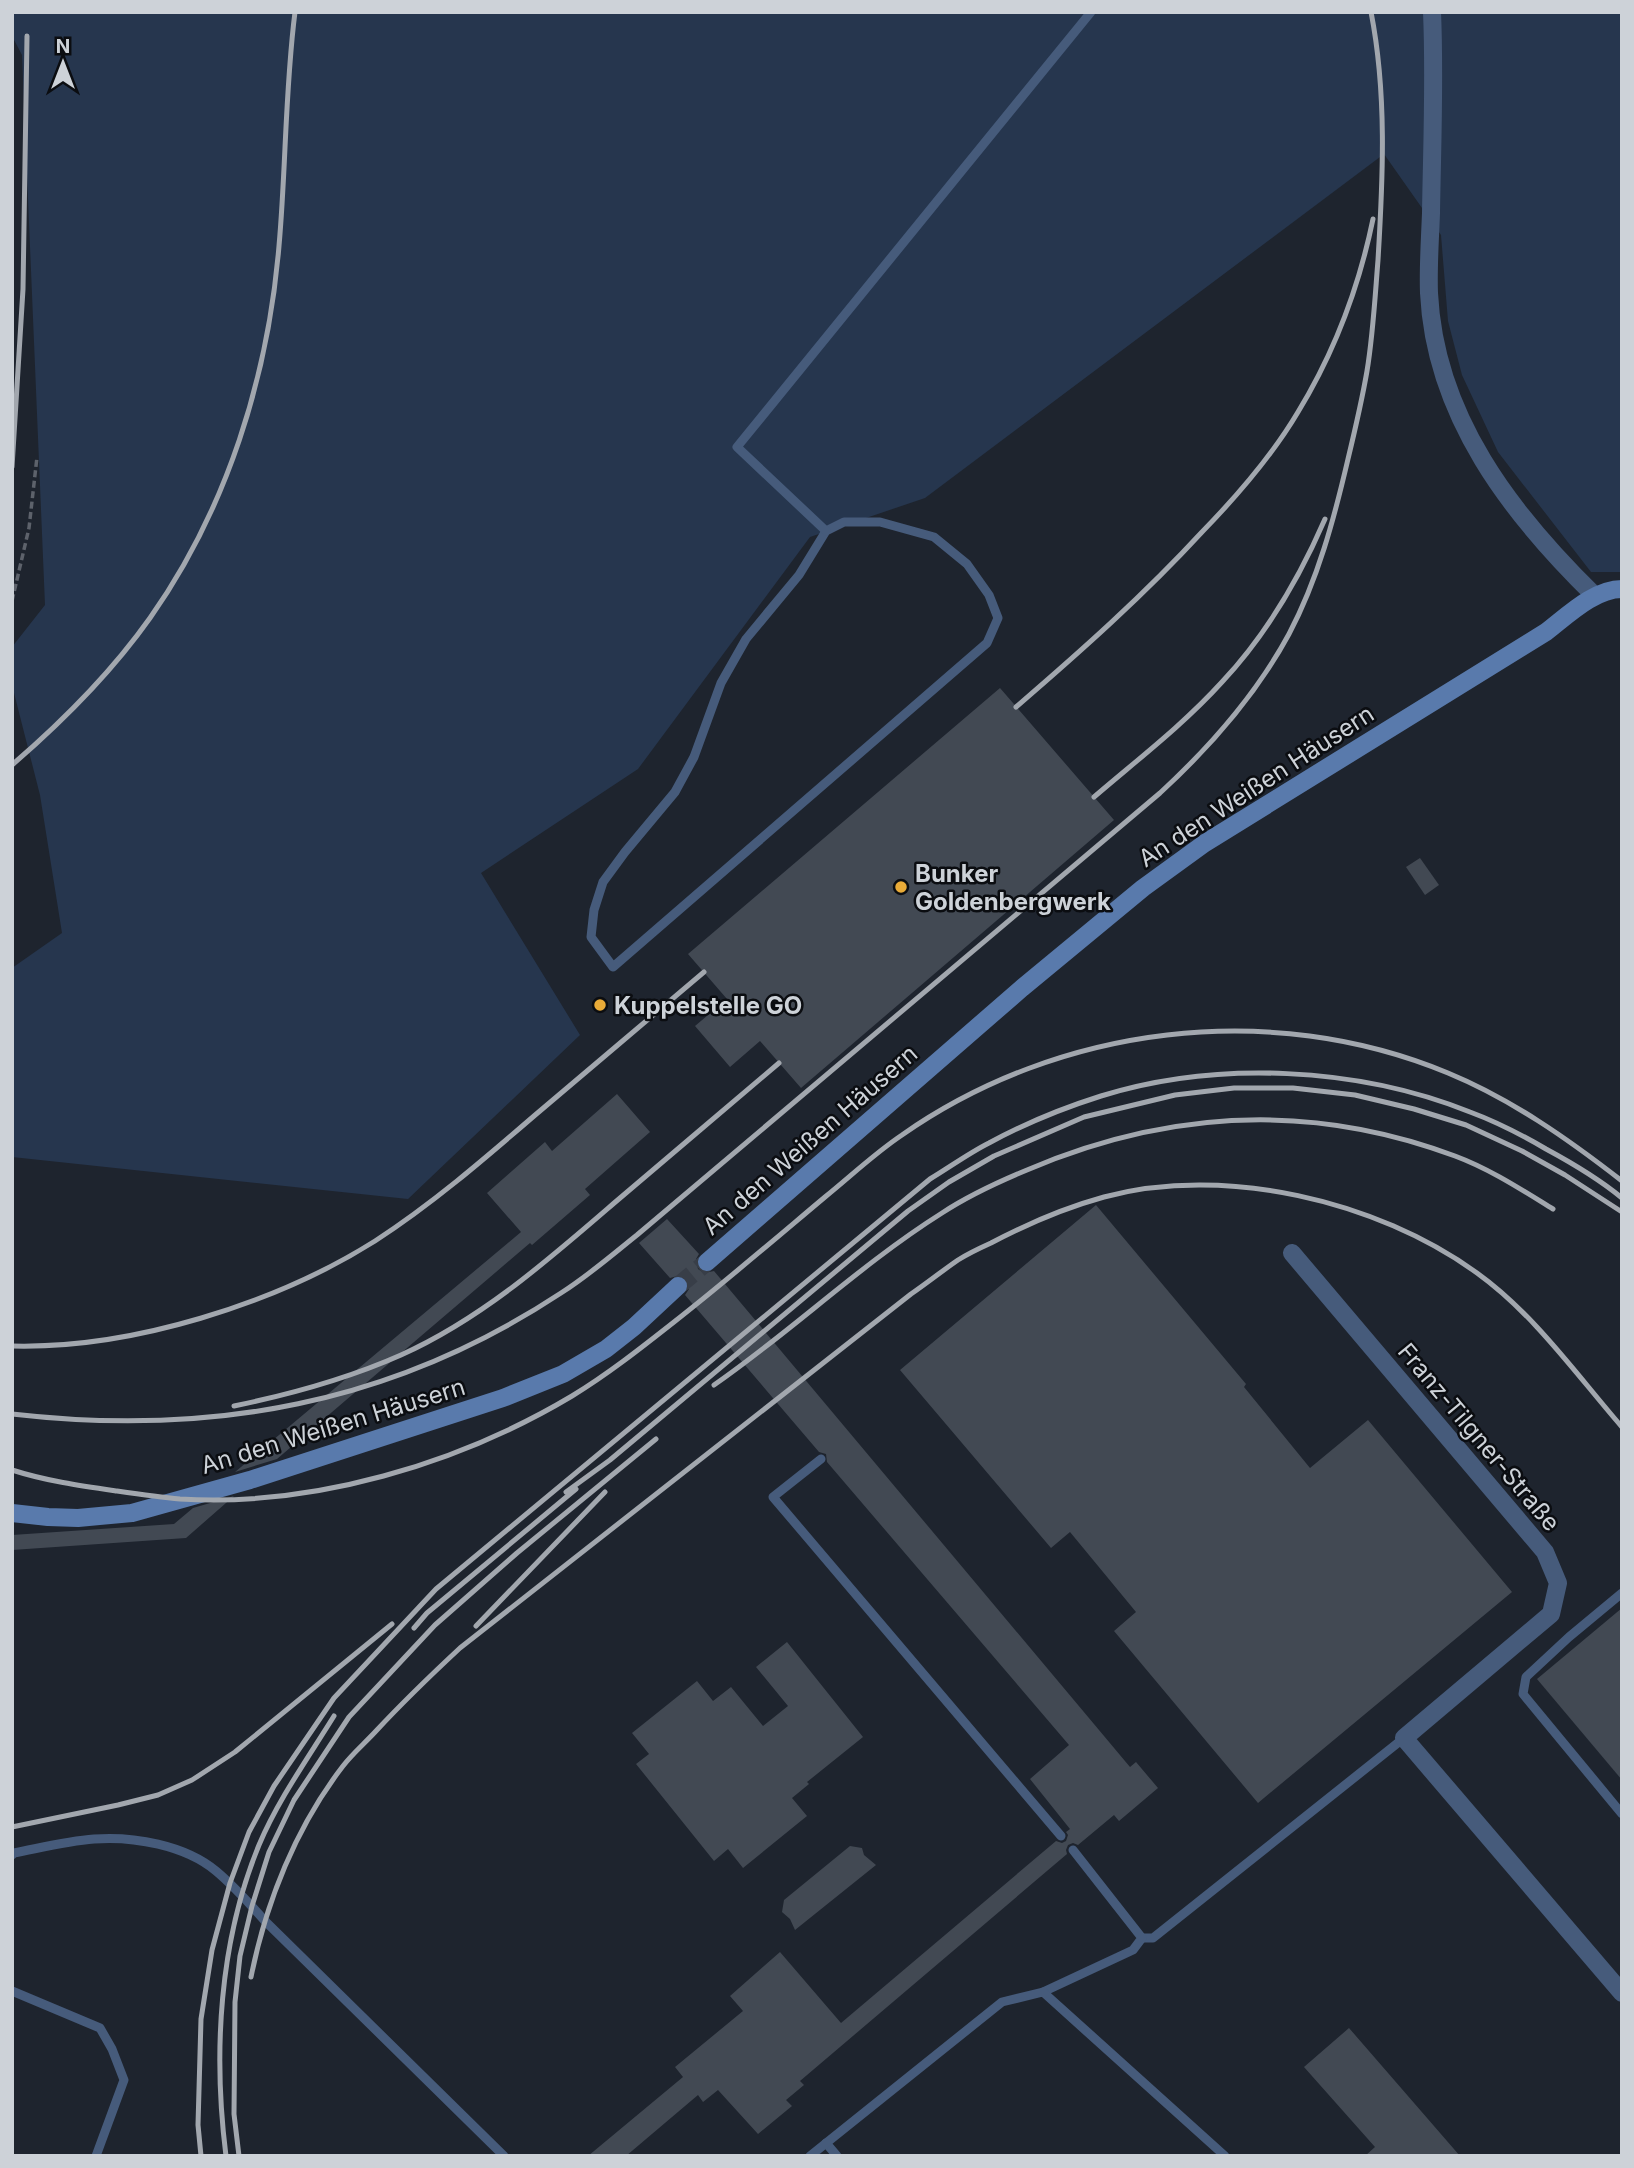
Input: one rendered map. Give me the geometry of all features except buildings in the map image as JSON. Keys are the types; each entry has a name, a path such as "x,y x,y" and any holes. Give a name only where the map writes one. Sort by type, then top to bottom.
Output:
{"street":[{"path":"1432,12 1434,67 1429,293 1435,342 1448,388 1470,438 1495,481 1513,507 1561,563 1595,596 1622,589"},
{"name":"An den Weißen Häusern","path":"707,1262 1032,979 1143,888 1215,837 1546,632 1595,596"},
{"name":"Franz-Tilgner-Straße","path":"1292,1253 1545,1552 1558,1583 1551,1614 1404,1738"},
{"name":"An den Weißen Häusern","path":"12,1513 78,1518 132,1513 250,1480 503,1398 563,1374 606,1349 678,1286"},
{"path":"1404,1738 1622,1993"}],"lane":[{"path":"826,531 737,447 1091,12"},
{"path":"844,522 880,522 934,537 967,564 989,594 998,618 987,643 613,967 591,937 594,910 603,882 675,792 694,757 721,683 746,639 799,575 826,531 844,522"},
{"path":"821,1459 773,1497 1061,1836"},
{"path":"1622,1593 1526,1678 1523,1694 1622,1814"},
{"path":"1142,1938 1153,1938 1404,1738"},
{"path":"12,1855 93,1839 121,1839 146,1842 202,1861 230,1883 504,2156"},
{"path":"1073,1850 1142,1938"},
{"path":"810,2156 1002,2002 1042,1992 1133,1950 1142,1938"},
{"path":"12,1991 100,2028 112,2049 124,2080 96,2156"},
{"path":"1042,1992 1225,2156"},
{"path":"826,2143 837,2156"}],"path":[{"path":"12,601 29,528 37,457"}],"shaded area":[{"path":"12,12 1622,12 1622,572 1591,572 1498,452 1462,375 1448,321 1441,235 1384,154 925,498 810,537 638,769 481,873 580,1035 408,1199 12,1157 12,968 62,933 40,795 12,685 12,647 45,605 22,55 12,36"}],"tunnel":[{"path":"678,1286 707,1262"}],"railway":[{"path":"12,765 86,696 135,638 177,576 222,487 254,393 273,295 279,246 295,12"},
{"path":"12,1414 86,1420 158,1420 229,1415 298,1404 366,1386 432,1362 497,1331 571,1286 637,1235 1160,793 1197,757 1247,699 1289,634 1324,548 1353,437 1371,344 1381,198 1382,104 1371,12"},
{"path":"12,467 23,289 27,36"},
{"path":"1016,707 1158,578 1229,504 1277,444 1311,390 1334,343 1353,294 1373,219"},
{"path":"1094,797 1192,713 1238,664 1281,605 1325,519"},
{"path":"12,1346 58,1345 153,1331 248,1303 336,1264 396,1227 457,1181 704,972"},
{"path":"12,1470 64,1483 141,1494 180,1499 231,1500 333,1488 433,1461 528,1420 598,1379 712,1292 873,1157 902,1135 963,1098 1029,1069 1097,1048 1167,1035 1238,1031 1310,1036 1380,1050 1448,1073 1494,1095 1560,1135 1622,1181"},
{"path":"234,1406 340,1379 401,1355 459,1324 538,1267 779,1063"},
{"path":"201,2156 198,2125 201,2019 212,1950 230,1883 249,1832 274,1786 334,1698 436,1589 930,1179 1016,1129 1101,1096 1192,1077 1239,1073 1287,1074 1381,1085 1470,1112 1509,1129 1566,1160 1622,1198"},
{"path":"566,1492 610,1460 908,1211 949,1182 994,1156 1084,1117 1175,1095 1234,1088 1293,1088 1355,1095 1466,1125 1522,1151 1622,1212"},
{"path":"714,1385 883,1254 952,1207 1027,1170 1080,1150 1133,1135 1186,1125 1240,1120 1293,1121 1347,1127 1401,1139 1468,1161 1553,1209"},
{"path":"251,1977 274,1893 311,1814 347,1762 438,1668 911,1294 966,1255 1046,1217 1104,1197 1151,1188 1199,1185 1249,1188 1346,1208 1437,1247 1498,1289 1554,1346 1622,1427"},
{"path":"239,2156 234,2114 235,2002 240,1956 269,1852 294,1800 349,1717 435,1625 517,1553 656,1439"},
{"path":"414,1628 427,1613 576,1489"},
{"path":"476,1626 605,1492"},
{"path":"12,1827 158,1795 192,1780 235,1752 392,1624"},
{"path":"226,2156 220,2038 235,1920 267,1828 334,1716"}],"place":[{"name":"Bunker Goldenbergwerk","path":"901,887"},
{"name":"Kuppelstelle GO","path":"600,1005"}]}
